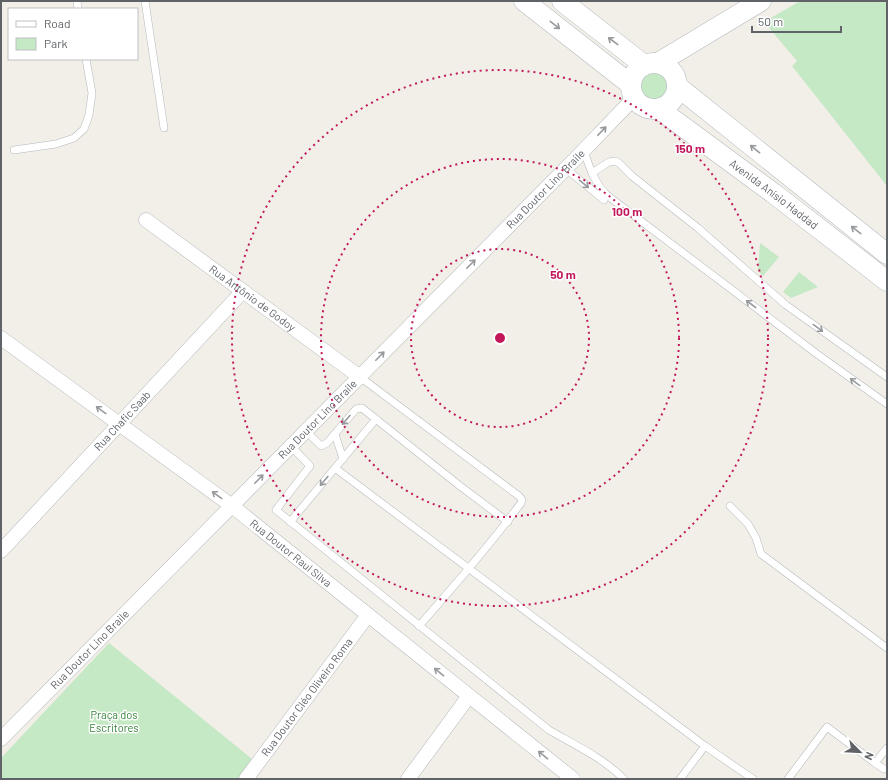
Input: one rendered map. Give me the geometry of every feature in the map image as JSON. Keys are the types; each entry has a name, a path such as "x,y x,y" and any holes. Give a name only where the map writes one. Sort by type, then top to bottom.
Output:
{"main road":[{"path":"524,1 632,91 639,104 645,108 659,109 666,106 672,100 676,94 677,86 673,73 661,62 562,1"},
{"path":"632,91 632,76 637,69 661,62 761,1"},
{"name":"Avenida Anísio Haddad","path":"677,86 887,254"},
{"name":"Avenida Anísio Haddad","path":"659,109 773,193 887,281"}],"street":[{"name":"Rua Doutor Lino Braile","path":"1,739 584,150 632,91"},
{"name":"Rua Antônio de Godoy","path":"146,220 360,376"},
{"name":"Rua Chafic Saab","path":"1,551 243,291"},
{"name":"Rua Doutor Raul Silva","path":"1,338 232,506 573,779"},
{"name":"Rua Doutor Cléo Oliveiro Roma","path":"246,779 368,615"},
{"path":"408,779 469,696"}],"lane":[{"path":"146,1 164,128"},
{"path":"14,150 56,144 74,138 84,129 89,115 92,94 86,60"},
{"path":"584,150 592,173 603,191 608,196 817,354 887,404"},
{"path":"592,173 610,162 615,161 619,163 632,176 698,228 786,305 887,377"},
{"path":"565,168 604,200"},
{"path":"360,376 519,496 522,500 508,522 470,569 419,626"},
{"path":"306,431 321,446 327,443 356,409 362,408 508,522"},
{"path":"290,522 376,419"},
{"path":"335,434 343,459"},
{"path":"291,446 310,466 276,510 549,730 616,771 624,779"},
{"path":"335,468 705,746 752,779"},
{"path":"730,506 748,524 756,538 761,554 887,648"},
{"path":"788,779 827,727 884,768"},
{"path":"680,779 705,746"},
{"path":"875,763 887,748"}],"green space":[{"path":"800,1 887,1 887,186 792,66 797,61 764,22"},
{"path":"657,68 666,73 670,79 670,93 666,99 657,104 649,104 640,99 636,93 635,82 640,73 646,69"},
{"path":"760,243 779,257 763,276 758,271"},
{"path":"799,272 818,287 791,298 783,292"},
{"name":"Praça dos Escritores","path":"109,643 252,759 238,779 1,779 1,758"}]}
